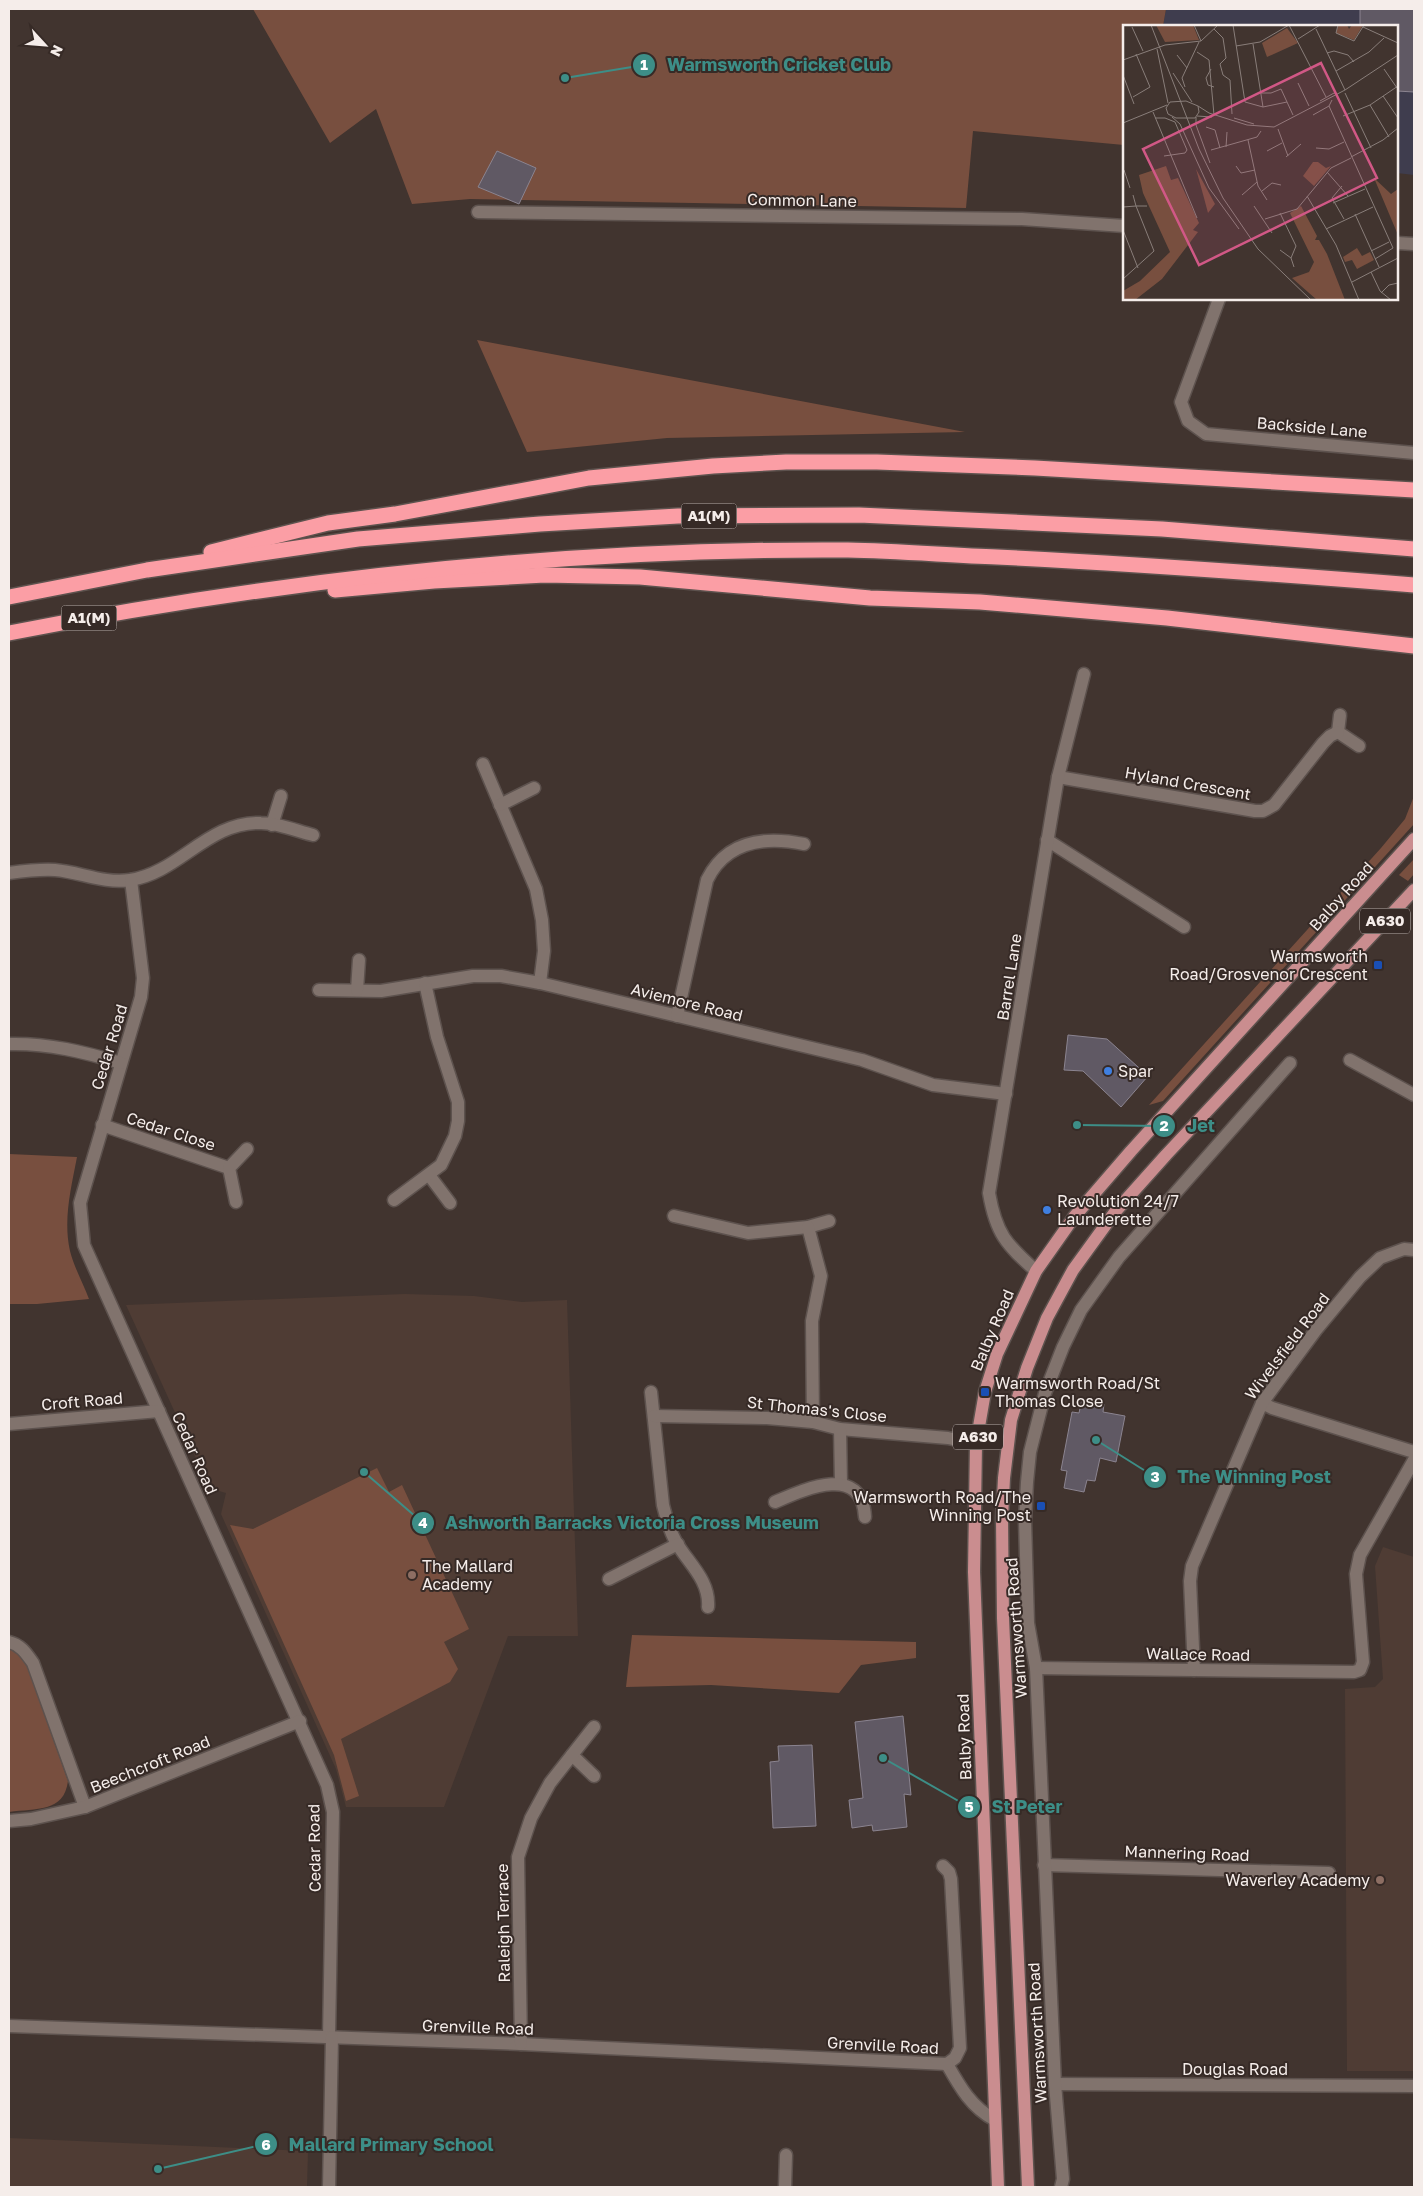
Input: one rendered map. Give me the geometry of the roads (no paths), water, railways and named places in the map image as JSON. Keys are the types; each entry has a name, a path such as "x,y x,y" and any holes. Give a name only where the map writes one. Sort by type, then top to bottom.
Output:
{"highway":[{"path":"147,570 247,542 328,523 395,514 589,478 713,466 786,462 877,462 1035,468 1414,490"},
{"name":"A1(M)","path":"9,597 147,570 358,540 550,524 678,516 766,514 859,515 1162,529 1414,549"},
{"name":"A1(M)","path":"9,633 169,604 285,586 412,570 548,558 851,550 1150,564 1414,585"},
{"path":"169,604 434,581 546,575 640,577 870,598 980,602 1224,623 1414,646"}],"main road":[{"name":"Balby Road","path":"998,2187 974,1572 976,1444 985,1392 997,1354 1036,1270 1074,1217 1131,1151 1414,839"},
{"name":"A630","path":"1028,2187 1002,1618 1004,1478 1011,1420 1016,1403 1027,1368 1047,1318 1073,1270 1115,1212 1166,1154 1414,890"}],"street":[{"name":"Common Lane","path":"478,212 1022,219 1123,226"},
{"path":"1398,243 1414,244"},
{"name":"Backside Lane","path":"1218,300 1181,402 1188,421 1206,434 1414,453"},
{"name":"Barrel Lane","path":"1036,1270 1012,1250 1002,1238 989,1193 1058,777 1084,674"},
{"path":"1340,715 1338,732 1359,746"},
{"name":"Hyland Crescent","path":"1058,777 1255,811 1263,810 1274,805 1323,743 1330,736 1338,732"},
{"path":"483,764 536,890 542,920 544,951 540,983"},
{"path":"500,805 534,788"},
{"path":"272,825 280,796"},
{"path":"9,873 55,870 112,882 131,880 157,873 212,835 230,827 263,822 313,835"},
{"path":"677,1016 707,880 713,868 731,852 747,845 787,840 804,844"},
{"path":"1047,840 1184,927"},
{"name":"Cedar Road","path":"131,880 143,978 141,997 80,1203 84,1245 300,1721 327,1785 333,1812 329,2187"},
{"path":"357,990 359,960"},
{"name":"Aviemore Road","path":"319,990 381,991 473,976 501,976 540,983 862,1060 933,1085 1006,1094"},
{"path":"394,1200 441,1165 456,1136 458,1102 437,1037 425,983"},
{"path":"9,1044 38,1044 80,1051 121,1063"},
{"path":"1350,1060 1414,1095"},
{"name":"Warmsworth Road","path":"1061,2187 1063,2179 1055,2084 1036,1668 1028,1624 1026,1521 1030,1452 1045,1393 1063,1347 1081,1310 1119,1258 1290,1063"},
{"name":"Cedar Close","path":"102,1126 229,1168"},
{"name":"Cedar Close","path":"229,1168 247,1149"},
{"name":"Cedar Close","path":"229,1168 236,1202"},
{"path":"429,1175 450,1203"},
{"path":"674,1216 748,1233 808,1227 829,1221"},
{"path":"808,1227 821,1276 812,1321 813,1422"},
{"name":"Wivelsfield Road","path":"1194,1670 1190,1581 1192,1566 1262,1402 1316,1330 1360,1277 1380,1258 1404,1249 1414,1250"},
{"path":"651,1392 663,1505 667,1523 678,1544 701,1577 706,1589 708,1607"},
{"path":"1262,1402 1272,1408 1414,1452"},
{"name":"Croft Road","path":"9,1424 159,1411"},
{"name":"St Thomas's Close","path":"654,1416 767,1418 813,1422 840,1429 948,1438 976,1444"},
{"path":"840,1429 841,1484"},
{"name":"Wallace Road","path":"1036,1668 1354,1672 1360,1670 1363,1662 1356,1574 1360,1555 1414,1460"},
{"path":"775,1502 806,1489 841,1484 853,1488 860,1495 864,1504 864,1517"},
{"path":"609,1580 678,1544"},
{"path":"9,1642 25,1651 33,1663 85,1807"},
{"name":"Beechcroft Road","path":"9,1821 31,1819 85,1807 300,1721"},
{"name":"Raleigh Terrace","path":"521,2044 518,1857 531,1818 550,1783 594,1727"},
{"path":"572,1756 594,1776"},
{"name":"Mannering Road","path":"1044,1865 1329,1873"},
{"path":"943,1866 949,1872 951,1879 960,2048 955,2058 947,2064 970,2101 980,2112 995,2120"},
{"name":"Grenville Road","path":"9,2026 521,2044 947,2064"},
{"name":"Douglas Road","path":"1055,2084 1414,2086"},
{"path":"784,2187 786,2155"}],"place":[{"name":"Warmsworth Cricket Club","path":"565,78"},
{"name":"Warmsworth Road/Grosvenor Crescent","path":"1378,965"},
{"name":"Spar","path":"1108,1071"},
{"name":"Jet","path":"1077,1125"},
{"name":"Revolution 24/7 Launderette","path":"1047,1210"},
{"name":"Warmsworth Road/St Thomas Close","path":"985,1392"},
{"name":"The Winning Post","path":"1096,1440"},
{"name":"Ashworth Barracks Victoria Cross Museum","path":"364,1472"},
{"name":"Warmsworth Road/The Winning Post","path":"1041,1506"},
{"name":"The Mallard Academy","path":"412,1575"},
{"name":"St Peter","path":"883,1758"},
{"name":"Waverley Academy","path":"1380,1880"},
{"name":"Mallard Primary School","path":"158,2169"}]}
